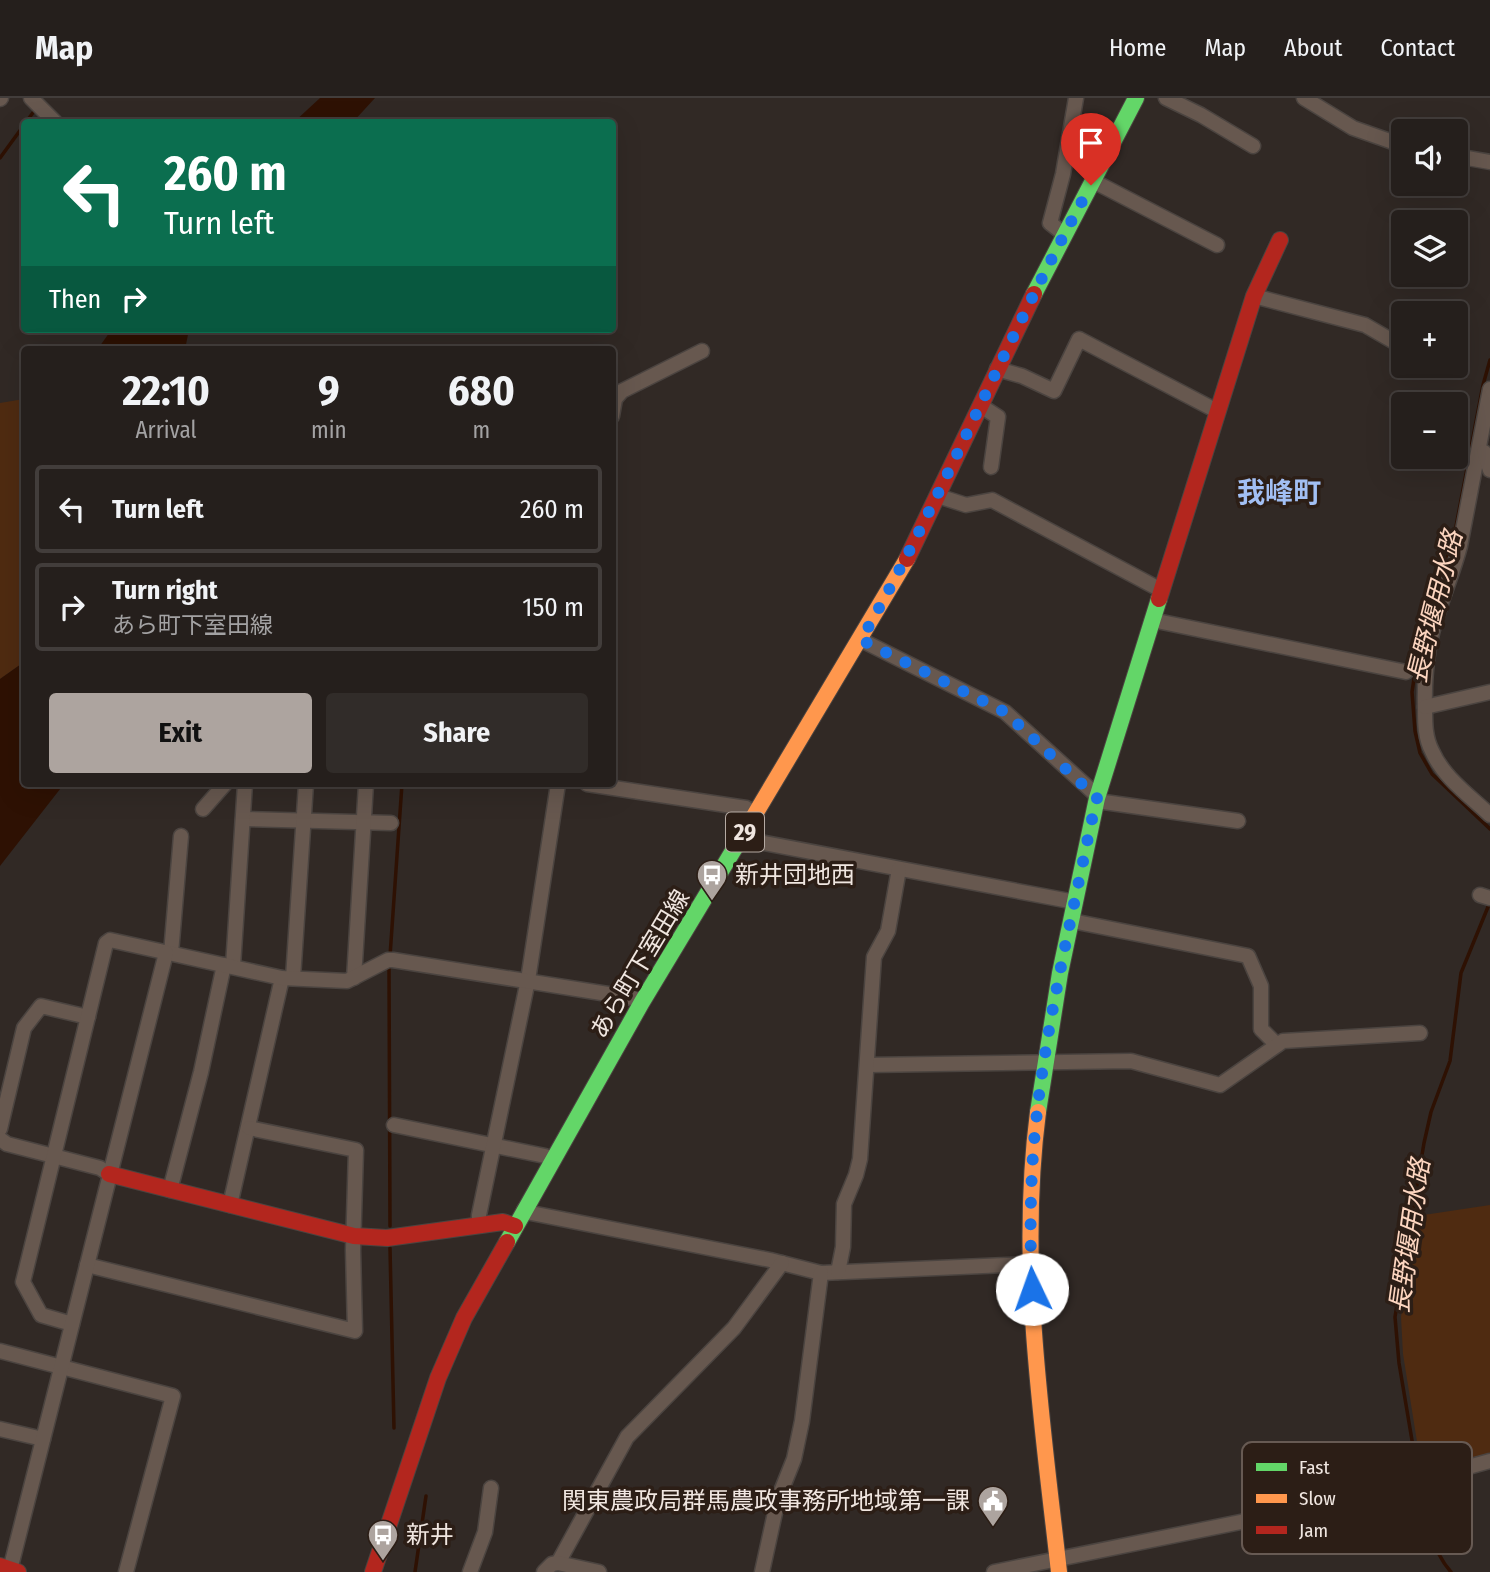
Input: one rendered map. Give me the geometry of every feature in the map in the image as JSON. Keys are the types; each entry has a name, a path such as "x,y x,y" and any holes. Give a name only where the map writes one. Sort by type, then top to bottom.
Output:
{"street":[{"path":"30,98 52,119"},
{"path":"1064,234 1050,223 1076,98"},
{"name":"あら町下室田線","path":"373,1572 438,1378 464,1318 642,1002 902,569 1064,234 1136,98"},
{"path":"1166,98 1202,115 1253,146"},
{"path":"1304,98 1353,128 1391,141"},
{"path":"1468,158 1490,162"},
{"path":"1093,181 1217,245"},
{"path":"1058,1565 1035,1339 1031,1264 1033,1153 1044,1062 1097,798 1254,296 1280,240"},
{"path":"1254,296 1365,325 1391,340"},
{"path":"997,369 1022,376 1054,391 1079,339 1217,411"},
{"path":"616,398 622,391 702,351"},
{"path":"1490,389 1484,451 1454,571 1438,611 1429,647 1425,706 1426,732 1432,752 1446,772 1490,815"},
{"path":"981,406 998,417 991,467"},
{"path":"1484,451 1490,470"},
{"path":"938,496 966,505 992,500 1161,590"},
{"path":"1152,620 1406,672"},
{"path":"861,640 1005,712 1104,802 1238,821"},
{"path":"1425,706 1490,692"},
{"path":"203,809 222,787"},
{"path":"170,1190 228,966 246,787"},
{"path":"230,1205 287,978 306,787"},
{"path":"354,978 366,787"},
{"path":"479,1225 527,980 558,787"},
{"path":"607,787 746,808 755,813"},
{"path":"243,819 391,823"},
{"path":"743,835 754,841 1075,902"},
{"path":"10,1569 109,1174 168,953 181,836"},
{"path":"838,1272 843,1247 844,1204 860,1159 874,957 888,931 899,869"},
{"path":"1072,921 1248,956 1261,986 1261,1029 1277,1045"},
{"path":"72,1324 41,1315 23,1282 106,943 110,940 287,978 347,981 393,960 527,980 633,998 642,1002"},
{"path":"0,1129 24,1028 41,1006 88,1017"},
{"path":"867,1065 1130,1061 1220,1085 1277,1045 1291,1039 1420,1033"},
{"path":"394,1125 545,1156 553,1160"},
{"path":"87,1265 355,1331 356,1150 249,1128"},
{"path":"0,1139 7,1144 100,1168 109,1174 354,1236 387,1238 503,1222 515,1226"},
{"path":"524,1210 648,1234 821,1273 1031,1264"},
{"path":"558,1563 627,1437 734,1328 782,1264"},
{"path":"762,1572 778,1499 794,1459 802,1421 821,1273"},
{"path":"0,1351 173,1396 126,1572"},
{"path":"0,1429 43,1439"},
{"path":"1472,1466 1490,1461"},
{"path":"470,1572 485,1532 491,1488"},
{"path":"994,1572 1058,1565 1242,1523"},
{"path":"544,1572 552,1564 558,1563 598,1572"}],"shaded area":[{"path":"320,98 375,98 356,119 297,119"},
{"path":"109,333 188,333 186,346 100,346"},
{"path":"21,400 21,664 0,679 0,403"},
{"path":"21,664 21,787 62,787 0,866 0,679"},
{"path":"1490,1205 1490,1454 1472,1459 1472,1442 1417,1442 1403,1354 1401,1317 1417,1216"}],"waterway":[{"path":"28,119 35,110"},
{"path":"0,158 21,129"},
{"name":"長野堰用水路","path":"1490,360 1453,542 1430,604 1412,692 1420,753 1432,774 1490,829"},
{"path":"390,956 402,787"},
{"name":"長野堰用水路","path":"1412,1442 1399,1363 1395,1317 1424,1143 1431,1112 1450,1061 1461,973 1490,902"},
{"path":"389,964 390,1226"},
{"path":"390,1248 394,1428"},
{"path":"415,1572 426,1496"},
{"name":"長野堰用水路","path":"1439,1554 1451,1572"}],"traffic: fast":[{"path":"1034,294 1136,98"},
{"path":"1038,1112 1060,973 1097,798 1159,599"},
{"path":"507,1242 642,1002 742,836"}],"traffic: slow":[{"path":"742,836 907,559"},
{"path":"1038,1112 1032,1169 1031,1284 1040,1400 1059,1572"}],"traffic: jam":[{"path":"1159,599 1254,296 1280,240"},
{"path":"907,559 1034,294"},
{"path":"109,1174 354,1236 387,1238 503,1222 515,1226"},
{"path":"373,1572 438,1378 464,1318 507,1242"},
{"path":"0,1566 18,1572"}],"place":[{"name":"新井団地西","path":"712,902"},
{"name":"関東農政局群馬農政事務所地域第一課","path":"993,1528"},
{"name":"新井","path":"383,1562"}],"district":[{"name":"我峰町","path":"1279,492"}],"route":[{"path":"1032,1289 1030,1219 1033,1153 1044,1062 1097,798 1005,712 861,640 902,569 1015,330 1091,185"}]}
